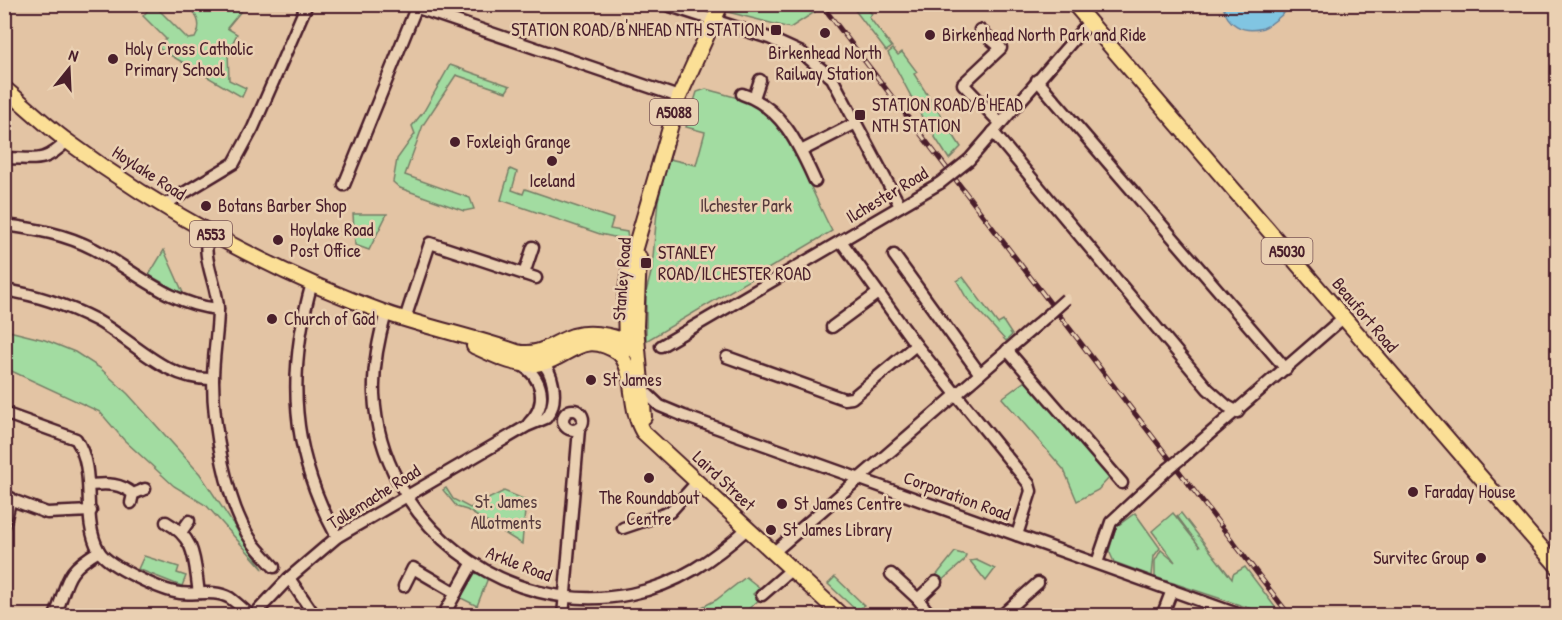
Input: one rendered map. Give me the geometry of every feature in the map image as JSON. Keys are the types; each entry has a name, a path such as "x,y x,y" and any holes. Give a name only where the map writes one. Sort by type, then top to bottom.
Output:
{"main road":[{"name":"A5088","path":"713,21 721,4"},
{"name":"Beaufort Road","path":"1074,4 1557,567"},
{"name":"Stanley Road","path":"644,419 637,353 630,325 628,274 679,98 713,21"},
{"name":"Hoylake Road","path":"4,88 67,141 209,232 312,283 386,313 521,358"},
{"name":"Stanley Road","path":"630,325 625,342 632,407 637,423 649,438 661,447"},
{"name":"Stanley Road","path":"610,342 630,325"},
{"name":"A553","path":"540,363 574,336 610,342"},
{"name":"A553","path":"521,358 540,363 582,344 610,342 625,342 637,353"},
{"path":"610,342 619,352 627,367"},
{"path":"644,419 661,447"},
{"name":"Laird Street","path":"661,447 842,615"}],"street":[{"path":"164,205 234,163 253,128 307,4"},
{"path":"668,5 770,38 802,53 832,78 900,206"},
{"path":"344,185 411,6 679,98"},
{"name":"Ilchester Road","path":"661,346 940,183 969,160 1089,22"},
{"path":"980,30 1001,48 963,84 1208,389 1227,406 1238,412"},
{"path":"754,98 760,80"},
{"path":"1037,80 1286,369"},
{"path":"742,94 754,98 774,111 801,151 815,181"},
{"path":"801,151 856,123"},
{"path":"4,158 51,156 67,141"},
{"path":"4,225 44,230 69,238 111,258 189,305 218,309"},
{"path":"209,232 205,250 214,279 218,309 213,379 217,432 230,489 252,542 274,567"},
{"path":"405,319 425,241 536,278"},
{"path":"842,241 916,345 1029,484 1031,491 1017,535"},
{"path":"524,274 532,248"},
{"path":"889,268 896,258 980,374"},
{"path":"312,283 297,352 297,417 313,484 337,537"},
{"path":"4,290 45,298 76,310 99,322 164,367 186,378 213,379"},
{"path":"832,327 878,293"},
{"path":"774,552 1066,299"},
{"name":"Arkle Road","path":"386,313 375,362 376,411 384,450 406,495 436,534 472,564 506,581 564,597 614,597 664,584 716,557 748,528"},
{"path":"1097,563 1111,522 1344,317"},
{"path":"727,357 844,399 852,398 916,345"},
{"path":"1007,350 1122,483"},
{"path":"551,377 554,364 564,353"},
{"name":"Tollemache Road","path":"252,615 288,578 337,537 527,426 542,421 552,409 551,377 540,363 521,358"},
{"path":"527,426 537,415 541,404 540,363"},
{"name":"Corporation Road","path":"640,386 660,406 1243,615"},
{"path":"644,419 648,408 660,406"},
{"path":"4,413 76,439 86,460 93,531 99,551 118,566 142,579 177,593 199,593 229,598 252,615"},
{"path":"563,615 579,429"},
{"path":"623,528 670,512 698,481"},
{"path":"89,486 113,484 132,499 145,489"},
{"path":"4,526 8,498 47,513 91,511"},
{"path":"182,531 189,521"},
{"path":"166,522 182,531 192,549 199,593"},
{"path":"61,610 63,587 73,570 99,551"},
{"path":"443,615 472,564"},
{"path":"404,586 413,568 456,593"},
{"path":"762,595 792,569"},
{"path":"891,574 918,599 931,615"},
{"path":"288,578 315,615"},
{"path":"918,599 936,582"},
{"path":"1001,615 1038,583"},
{"path":"1162,615 1172,590"}],"green space":[{"path":"725,4 812,5 815,12 790,28 728,12"},
{"path":"189,5 246,5 227,28 237,34 228,52 229,80 246,88 242,97 158,48 166,39 143,16 148,10 158,9 188,39 195,38 199,25"},
{"path":"851,5 864,5 872,14 869,17 892,47 886,51"},
{"path":"893,49 898,55 902,52 917,72 914,74 961,147 949,159 922,117 888,53"},
{"path":"450,65 510,86 506,92 456,75 423,125 405,175 470,198 474,209 464,211 400,188 393,182 397,159 415,134 412,126 424,111"},
{"name":"Ilchester Park","path":"706,89 747,101 770,116 791,146 832,231 646,341 646,292 652,269 658,200 669,159 696,165 705,132 686,127 697,92"},
{"path":"510,169 517,172 512,190 523,194 525,189 613,219 610,229 627,232 628,240 600,234 501,200"},
{"path":"353,214 387,214 369,250 355,245"},
{"path":"164,250 184,295 149,275"},
{"path":"963,277 998,324 1003,321 1012,335 1006,341 966,297 957,281"},
{"path":"5,330 45,340 75,352 100,368 128,394 200,474 263,569 207,506 174,486 124,440 100,412 5,368"},
{"path":"1025,381 1110,477 1098,490 1077,501 1064,470 1002,398"},
{"name":"St. James Allotments","path":"446,488 453,499 470,508 504,491 526,500 522,544 467,510 457,507 443,490"},
{"path":"1135,513 1160,548 1154,556 1152,576 1114,562 1109,551 1116,527"},
{"path":"1173,513 1200,547 1177,516 1181,513 1232,579 1233,574 1245,567 1281,615 1258,611 1155,577 1155,561 1161,550 1175,562 1152,531"},
{"path":"955,552 966,555 964,561 940,582 935,577"},
{"path":"144,556 179,567 177,573 186,576 182,586 138,569"},
{"path":"976,560 995,569 986,581 970,561"},
{"path":"475,573 488,578 477,606 459,597"},
{"path":"746,577 760,588 753,594 759,600 747,610 720,615 718,608 686,615 716,600"},
{"path":"835,577 864,605 858,612 828,584"}],"water":[{"path":"1223,5 1288,5 1290,8 1266,27 1249,30 1232,22"}],"railway":[{"path":"821,4 1290,616"}],"place":[{"name":"STATION ROAD/B'NHEAD NTH STATION","path":"776,30"},
{"name":"Birkenhead North Railway Station","path":"825,33"},
{"name":"Birkenhead North Park and Ride","path":"930,35"},
{"name":"Holy Cross Catholic Primary School","path":"113,59"},
{"name":"STATION ROAD/B'HEAD NTH STATION","path":"860,115"},
{"name":"Foxleigh Grange","path":"455,142"},
{"name":"Iceland","path":"552,161"},
{"name":"Botans Barber Shop","path":"206,206"},
{"name":"Hoylake Road Post Office","path":"278,240"},
{"name":"STANLEY ROAD/ILCHESTER ROAD","path":"646,263"},
{"name":"Church of God","path":"272,319"},
{"name":"St James","path":"591,380"},
{"name":"The Roundabout Centre","path":"649,478"},
{"name":"Faraday House","path":"1413,492"},
{"name":"St James Centre","path":"782,504"},
{"name":"St James Library","path":"771,530"},
{"name":"Survitec Group","path":"1481,558"}]}
